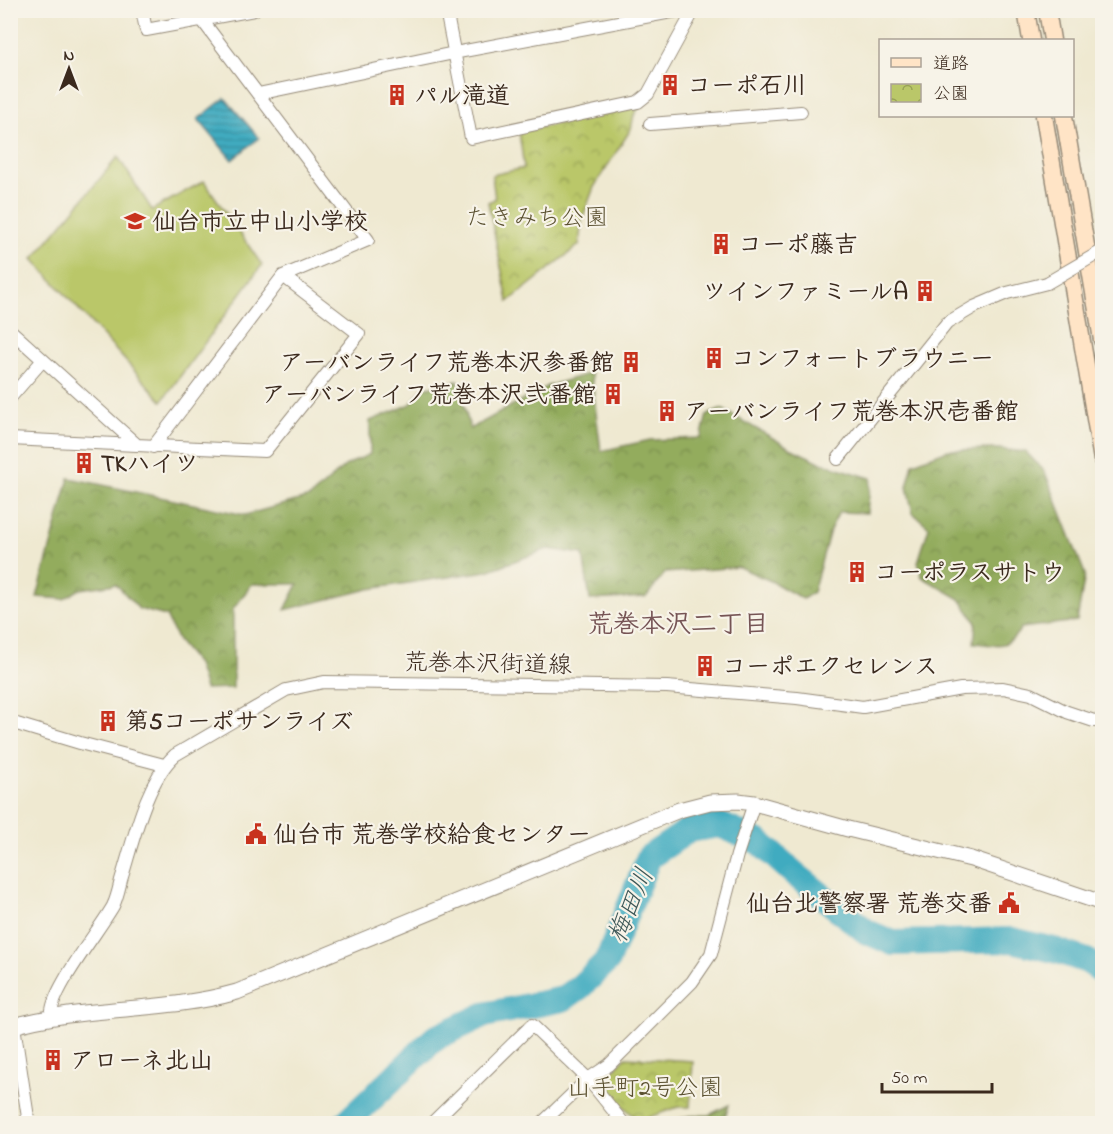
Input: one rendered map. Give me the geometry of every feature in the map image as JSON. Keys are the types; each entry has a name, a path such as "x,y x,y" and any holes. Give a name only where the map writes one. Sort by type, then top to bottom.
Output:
{"main road":[{"path":"1026,10 1031,39"},
{"path":"1047,10 1052,39"},
{"path":"1044,117 1102,460"},
{"path":"1064,117 1102,340"}],"street":[{"path":"142,10 146,30 254,10"},
{"path":"446,10 471,138 638,102 648,94 693,10"},
{"path":"258,94 454,53 682,10"},
{"path":"153,447 283,276 368,240 202,21"},
{"path":"650,124 801,112"},
{"path":"838,459 946,323 1006,293 1047,283 1102,251"},
{"path":"10,439 265,451 359,334 283,276"},
{"path":"10,330 137,445"},
{"path":"10,398 43,360"},
{"name":"荒巻本沢街道線","path":"52,1016 50,1009 60,989 113,904 155,778 164,765 175,755 286,690 324,682 667,687 797,698 863,707 960,689 1004,688 1031,694 1067,712 1094,721 1102,721"},
{"path":"10,722 164,765"},
{"path":"29,1124 12,1027 52,1016 210,999 237,992 679,810 710,802 754,803 848,830 971,859 1102,903"},
{"path":"542,1124 588,1079 609,1065 692,982 711,954 737,854 754,803"},
{"path":"431,1124 532,1025 588,1079 624,1124"}],"green space":[{"name":"たきみち公園","path":"640,106 634,115 631,129 594,187 582,219 579,245 508,302 488,202 495,199 492,175 524,168 519,132"},
{"path":"118,157 152,210 204,181 262,265 162,401 33,259"},
{"path":"591,373 601,451 650,440 701,438 707,415 722,409 790,448 822,463 871,478 867,513 839,512 830,530 813,592 803,599 739,567 665,573 646,597 590,600 583,554 548,549 487,571 369,589 285,610 298,584 252,584 233,609 233,688 205,689 197,664 178,641 166,616 139,609 116,584 80,589 64,599 37,597 69,478 245,515 310,497 345,466 370,454 370,421 411,404 423,388 458,381 470,429 548,386"},
{"path":"998,449 1026,452 1045,472 1085,574 1077,621 1021,628 1011,640 996,645 974,643 976,622 960,599 922,577 918,562 929,527 913,513 907,487 913,463 948,450"},
{"name":"山手町2号公園","path":"626,1057 693,1061 690,1107 678,1107 638,1121 601,1083"},
{"path":"729,1105 723,1123 669,1123 689,1116 709,1115"}],"water":[{"path":"225,98 259,138 232,160 198,119"}],"waterway":[{"name":"梅田川","path":"345,1124 435,1038 484,1015 563,999 580,987 607,961 649,857 689,830 720,825 759,842 867,932 893,943 1012,940 1058,951 1087,961 1102,971"}],"place":[{"name":"コーポ石川","path":"670,85"},
{"name":"パル滝道","path":"397,95"},
{"name":"仙台市立中山小学校","path":"135,221"},
{"name":"コーポ藤吉","path":"721,244"},
{"name":"ツインファミールA","path":"925,291"},
{"name":"コンフォートブラウニー","path":"714,358"},
{"name":"アーバンライフ荒巻本沢参番館","path":"631,362"},
{"name":"アーバンライフ荒巻本沢弐番館","path":"613,394"},
{"name":"アーバンライフ荒巻本沢壱番館","path":"667,411"},
{"name":"TKハイツ","path":"84,463"},
{"name":"コーポラスサトウ","path":"857,572"},
{"name":"コーポエクセレンス","path":"705,666"},
{"name":"第5コーポサンライズ","path":"108,721"},
{"name":"仙台市 荒巻学校給食センター","path":"256,834"},
{"name":"仙台北警察署 荒巻交番","path":"1009,903"},
{"name":"アローネ北山","path":"53,1060"}],"district":[{"name":"荒巻本沢二丁目","path":"678,623"}]}
